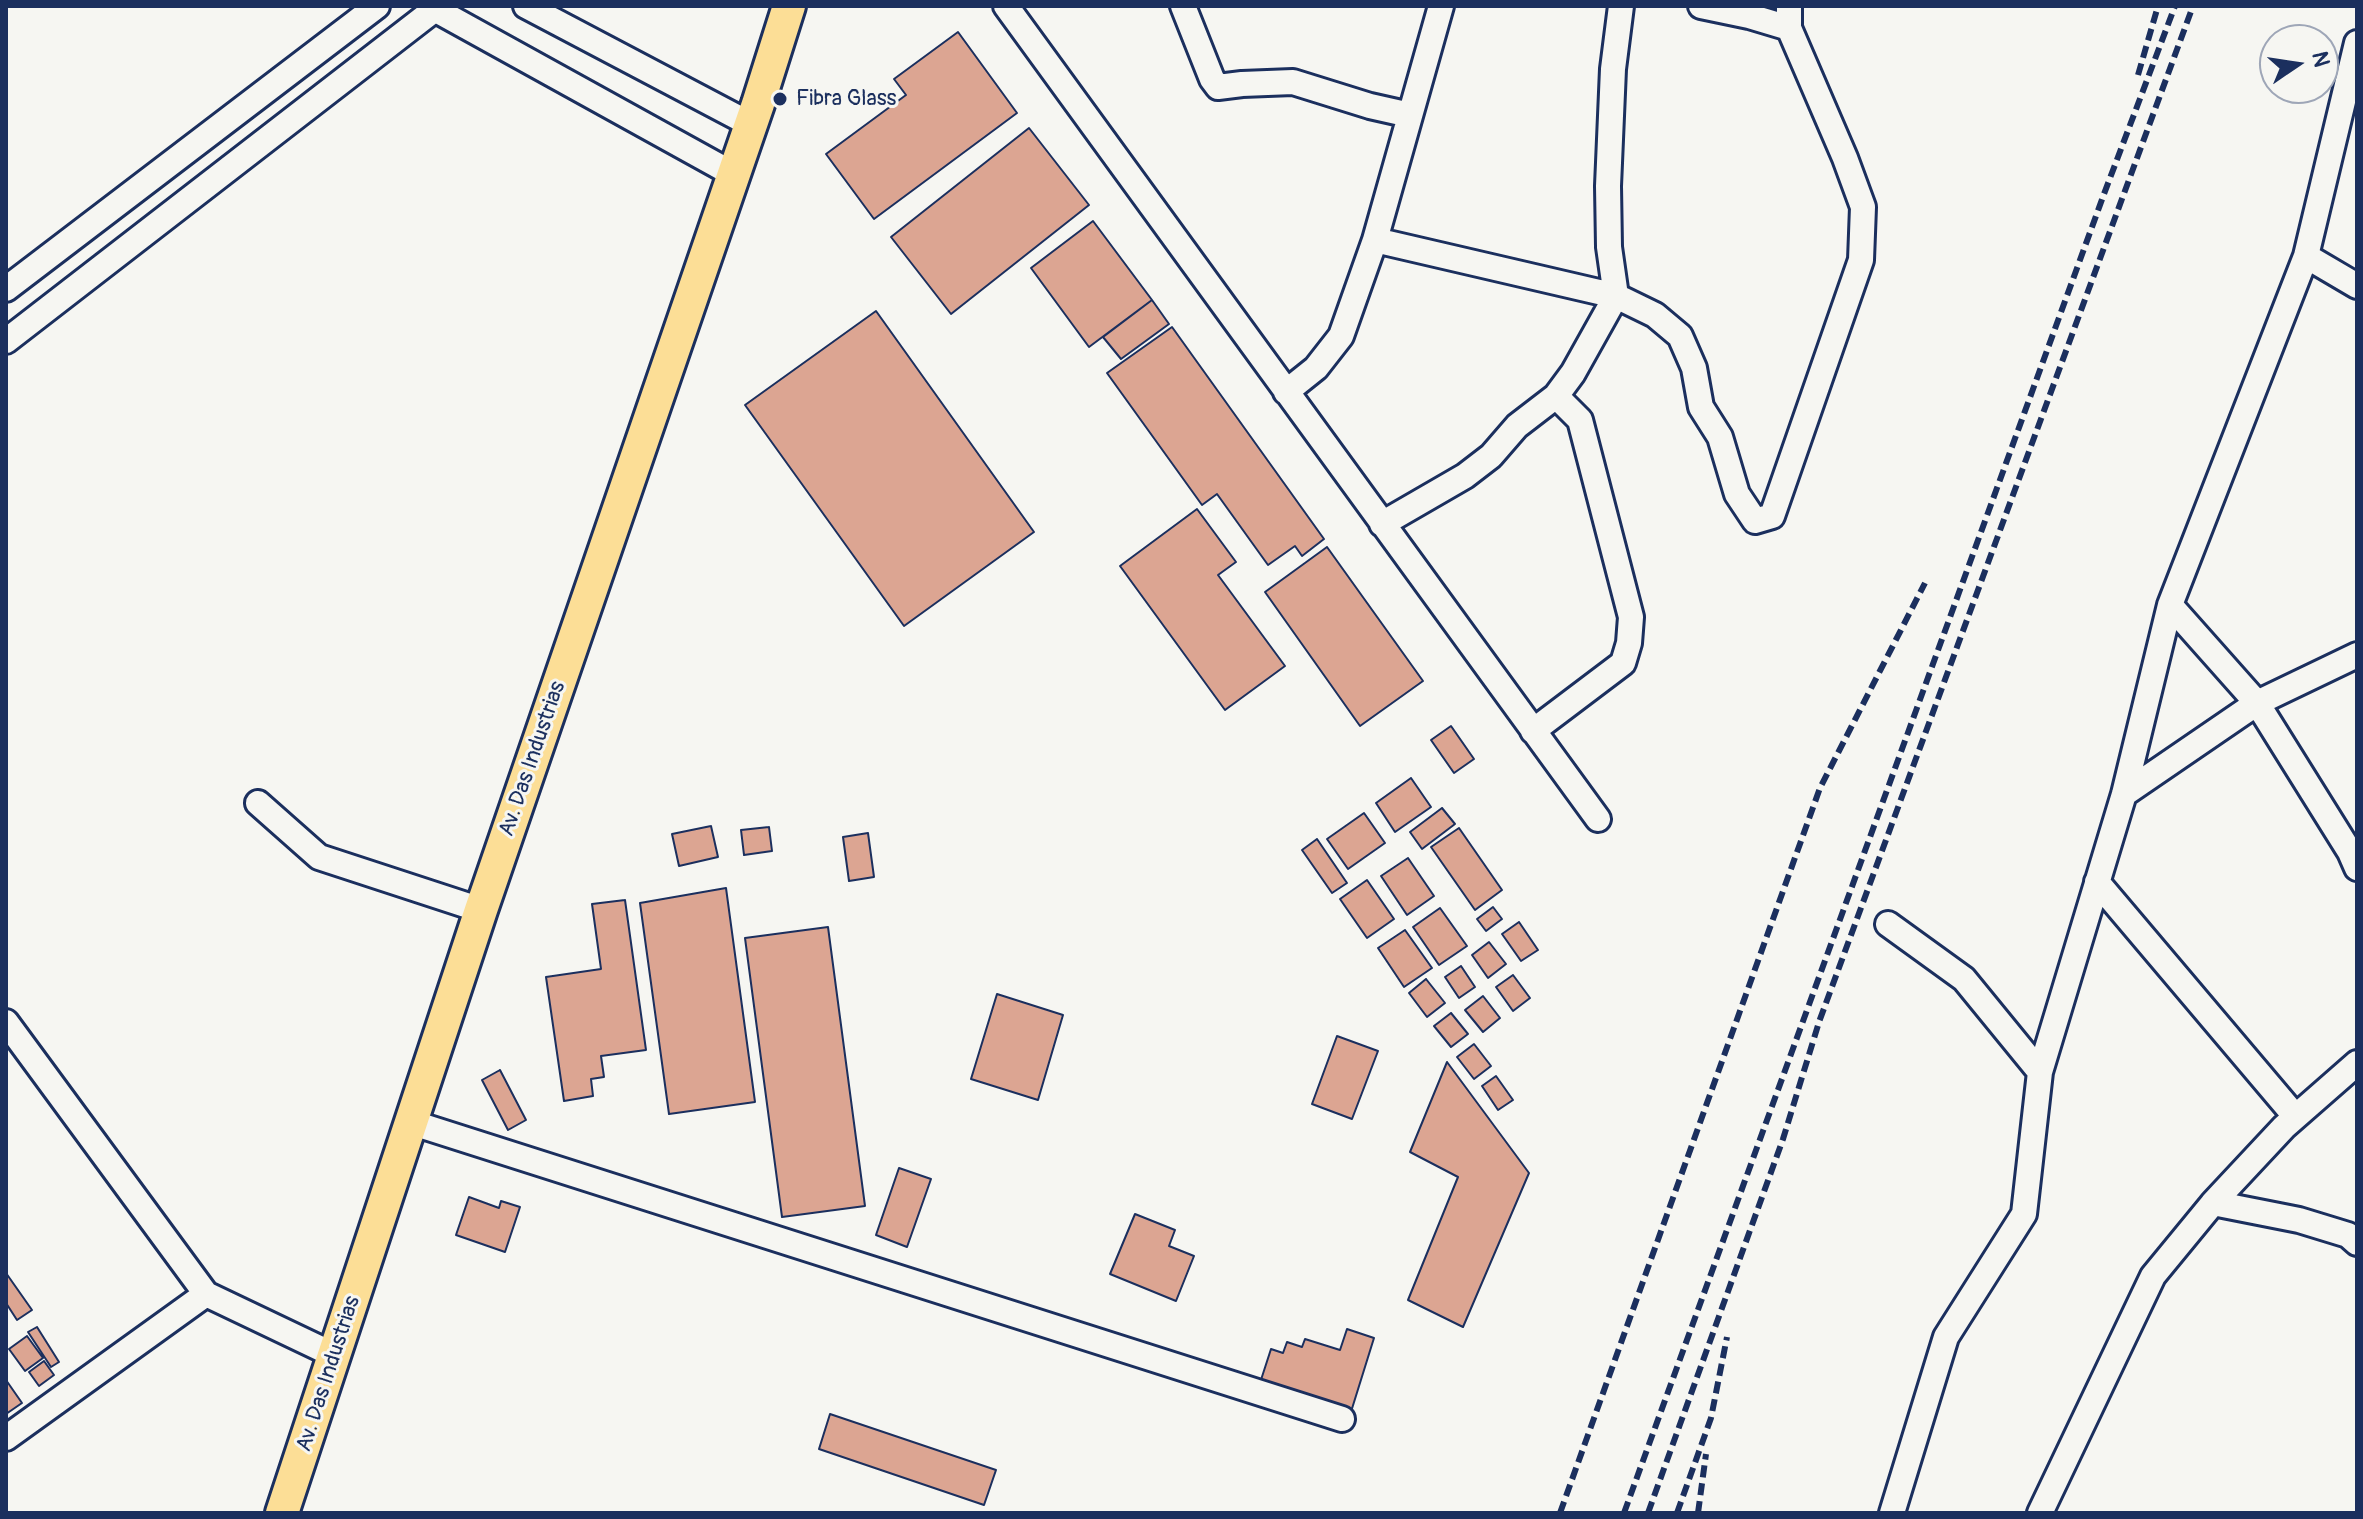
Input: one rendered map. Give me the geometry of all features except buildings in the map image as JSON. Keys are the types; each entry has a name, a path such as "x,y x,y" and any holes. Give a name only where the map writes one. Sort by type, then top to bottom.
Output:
{"main road":[{"name":"Av. Das Industrias","path":"282,1513 481,910 789,6"}],"street":[{"path":"6,289 377,6"},
{"path":"526,6 750,124"},
{"path":"1006,6 1598,819"},
{"path":"1183,6 1218,87 1293,82 1410,115"},
{"path":"1286,392 1316,368 1341,336 1375,240 1441,6"},
{"path":"1382,524 1465,476 1491,456 1517,426 1556,396 1573,373 1616,296 1609,247 1608,186 1613,69 1621,6"},
{"path":"1375,240 1616,296 1655,315 1680,336 1694,368 1701,407 1720,437 1737,494 1755,521 1772,516 1861,260 1863,207 1789,17 1749,16 1701,6"},
{"path":"6,341 435,7 733,174"},
{"path":"1892,1513 1946,1337 2024,1214 2040,1072 2124,794 2170,605 2306,256 2357,43"},
{"path":"2306,256 2357,286"},
{"path":"1533,731 1623,663 1629,643 1631,617 1580,420 1556,396"},
{"path":"2170,605 2257,703 2357,868"},
{"path":"2124,794 2257,703 2357,655"},
{"path":"258,803 319,857 481,910"},
{"path":"2097,882 2295,1116"},
{"path":"1888,924 1964,979 2040,1072"},
{"path":"6,1022 206,1294 336,1356"},
{"path":"2040,1513 2153,1276 2213,1203 2295,1116 2357,1063"},
{"path":"410,1122 1342,1419"},
{"path":"2213,1203 2299,1220 2348,1235 2357,1243"},
{"path":"6,1438 206,1294"}],"railway":[{"path":"2138,75 2158,6"},
{"path":"1624,1513 2175,6"},
{"path":"1648,1513 1783,1139 1819,1022 2193,6"},
{"path":"1560,1513 1820,788 1925,583"},
{"path":"1677,1513 1711,1418 1727,1337"},
{"path":"1698,1513 1706,1454"}],"place":[{"name":"Fibra Glass","path":"780,99"}]}
